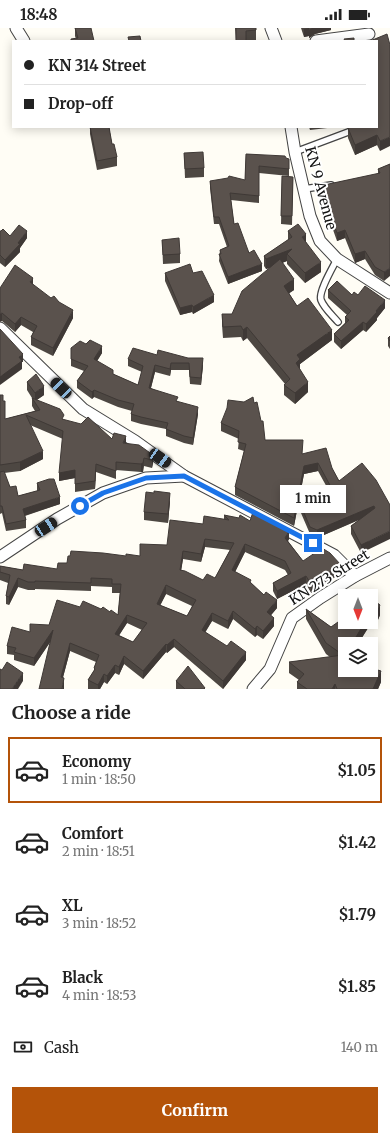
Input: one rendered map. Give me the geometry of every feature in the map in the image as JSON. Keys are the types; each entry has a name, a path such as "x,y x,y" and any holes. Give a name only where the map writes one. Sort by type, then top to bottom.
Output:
{"street":[{"path":"16,28 23,40"},
{"path":"271,28 276,40"},
{"path":"324,40 369,34"},
{"name":"KN 9 Avenue","path":"291,128 295,152 310,216 320,241 336,259 389,290"},
{"path":"0,328 83,409 135,441 184,476 334,555 355,576"},
{"path":"0,557 58,519 103,493 146,478 184,476"},
{"name":"KN 273 Street","path":"253,689 270,669 292,618 355,576 390,558"}],"lane":[{"path":"295,152 351,131"},
{"path":"304,189 335,184"},
{"path":"336,259 321,292 320,298 324,306 338,322"}],"building":[{"path":"75,28 91,28 94,40 71,40 78,38"},
{"path":"236,28 256,28 256,30 246,31 246,40 236,40"},
{"path":"387,34 390,45 390,137 380,141 377,135 355,145 348,128 378,128 378,40 372,40"},
{"path":"140,36 141,40 129,40 128,37"},
{"path":"354,38 354,40 344,40"},
{"path":"90,128 109,128 112,144 114,144 117,157 97,161"},
{"path":"203,152 204,168 185,169 184,153"},
{"path":"246,154 285,156 289,159 289,169 259,166 259,196 230,193 234,224 238,223 249,253 254,250 262,264 228,277 219,254 221,254 220,250 229,246 219,217 214,217 210,181 228,178 229,176 245,180"},
{"path":"390,164 390,268 384,272 375,267 365,251 355,254 345,230 337,233 326,205 324,185 380,173 378,169"},
{"path":"282,176 293,177 292,216 281,216"},
{"path":"298,224 306,234 302,237 321,262 305,273 287,254 292,249 266,259 264,256 292,237 288,231"},
{"path":"19,225 27,231 18,243 20,244 5,260 0,255 0,231 3,229 10,236"},
{"path":"179,238 180,254 163,255 162,240"},
{"path":"280,259 294,279 284,286 297,306 308,298 332,330 297,355 300,359 296,363 308,382 295,393 284,385 290,379 247,327 243,330 241,326 223,327 222,314 232,314 242,291"},
{"path":"190,264 193,273 202,271 214,295 193,307 192,305 180,308 165,273"},
{"path":"15,265 33,278 30,282 51,298 54,296 59,302 73,310 53,348 31,337 37,326 21,317 15,324 2,313 0,314 0,288"},
{"path":"337,281 352,295 354,292 358,295 365,286 385,300 366,324 363,322 341,341 334,334 349,320 345,317 351,311 328,290"},
{"path":"0,329 23,354 19,357 22,361 0,377"},
{"path":"90,340 102,346 94,359 113,370 113,374 138,385 143,366 128,359 133,348 157,355 158,350 188,358 203,358 201,378 190,377 189,363 171,363 170,369 155,365 149,388 178,397 176,401 198,407 193,438 166,429 168,423 131,414 134,404 118,400 94,390 92,392 77,381 88,366 71,359 71,348 80,341 86,344"},
{"path":"36,374 44,386 35,393 27,382"},
{"path":"0,395 3,395 3,401 5,401 5,419 40,410 32,398 60,409 64,415 62,419 81,424 88,417 112,439 114,433 126,436 123,443 139,445 153,455 152,460 144,458 143,463 141,464 116,462 116,471 96,464 95,481 75,484 75,470 59,473 63,431 26,415 43,451 20,462 0,465"},
{"path":"253,397 254,403 257,402 261,421 263,421 265,440 303,440 302,454 326,448 332,468 339,481 362,463 376,480 390,505 390,531 361,545 351,526 375,508 374,506 317,530 310,527 301,506 332,489 318,463 304,466 294,518 235,487 246,444 238,442 239,431 221,423 227,408 228,400 244,402"},
{"path":"4,471 10,487 16,486 18,496 40,490 37,483 54,479 60,497 23,509 26,520 6,524 2,506 0,506 0,472"},
{"path":"154,491 170,493 168,514 144,512 146,492 154,493"},
{"path":"253,512 289,531 285,538 303,561 322,548 330,553 341,565 311,584 306,576 277,591 273,583 291,573 285,561 245,544 232,570 251,580 250,582 264,595 266,592 277,600 267,612 274,618 263,631 257,626 255,629 233,611 228,621 212,613 202,630 227,646 231,641 246,652 223,681 174,639 167,645 166,644 143,671 124,656 119,667 115,665 107,676 104,674 98,685 88,680 95,669 94,668 99,655 70,643 61,677 64,678 62,689 39,689 53,630 34,658 14,652 16,648 7,646 12,627 30,632 30,624 49,625 57,600 80,607 83,601 101,609 103,607 110,612 111,610 118,615 121,584 112,584 112,579 91,578 91,583 28,582 18,578 9,597 6,596 10,575 0,572 0,566 23,570 24,564 57,569 58,563 67,563 68,556 70,556 71,551 140,556 140,544 167,545 170,520 203,524 204,516 229,520 224,515 239,518 240,515 250,521","holes":["205,539 234,543 215,578 207,574 203,580 180,570 183,551 201,554","166,585 196,600 187,616 157,604","127,615 147,623 133,642 115,634"]},
{"path":"306,609 331,627 338,622 338,629 361,629 356,637 338,637 338,651 326,643"},
{"path":"338,656 338,677 378,677 378,670 381,671 373,689 337,689 335,684 332,689 307,689 297,682 304,674 289,662"},
{"path":"7,662 23,673 12,689 0,689 0,669 2,670"},
{"path":"188,666 205,688 204,689 185,689 176,681"}],"route":[{"path":"80,506 103,493 146,478 184,476 313,543"}]}
